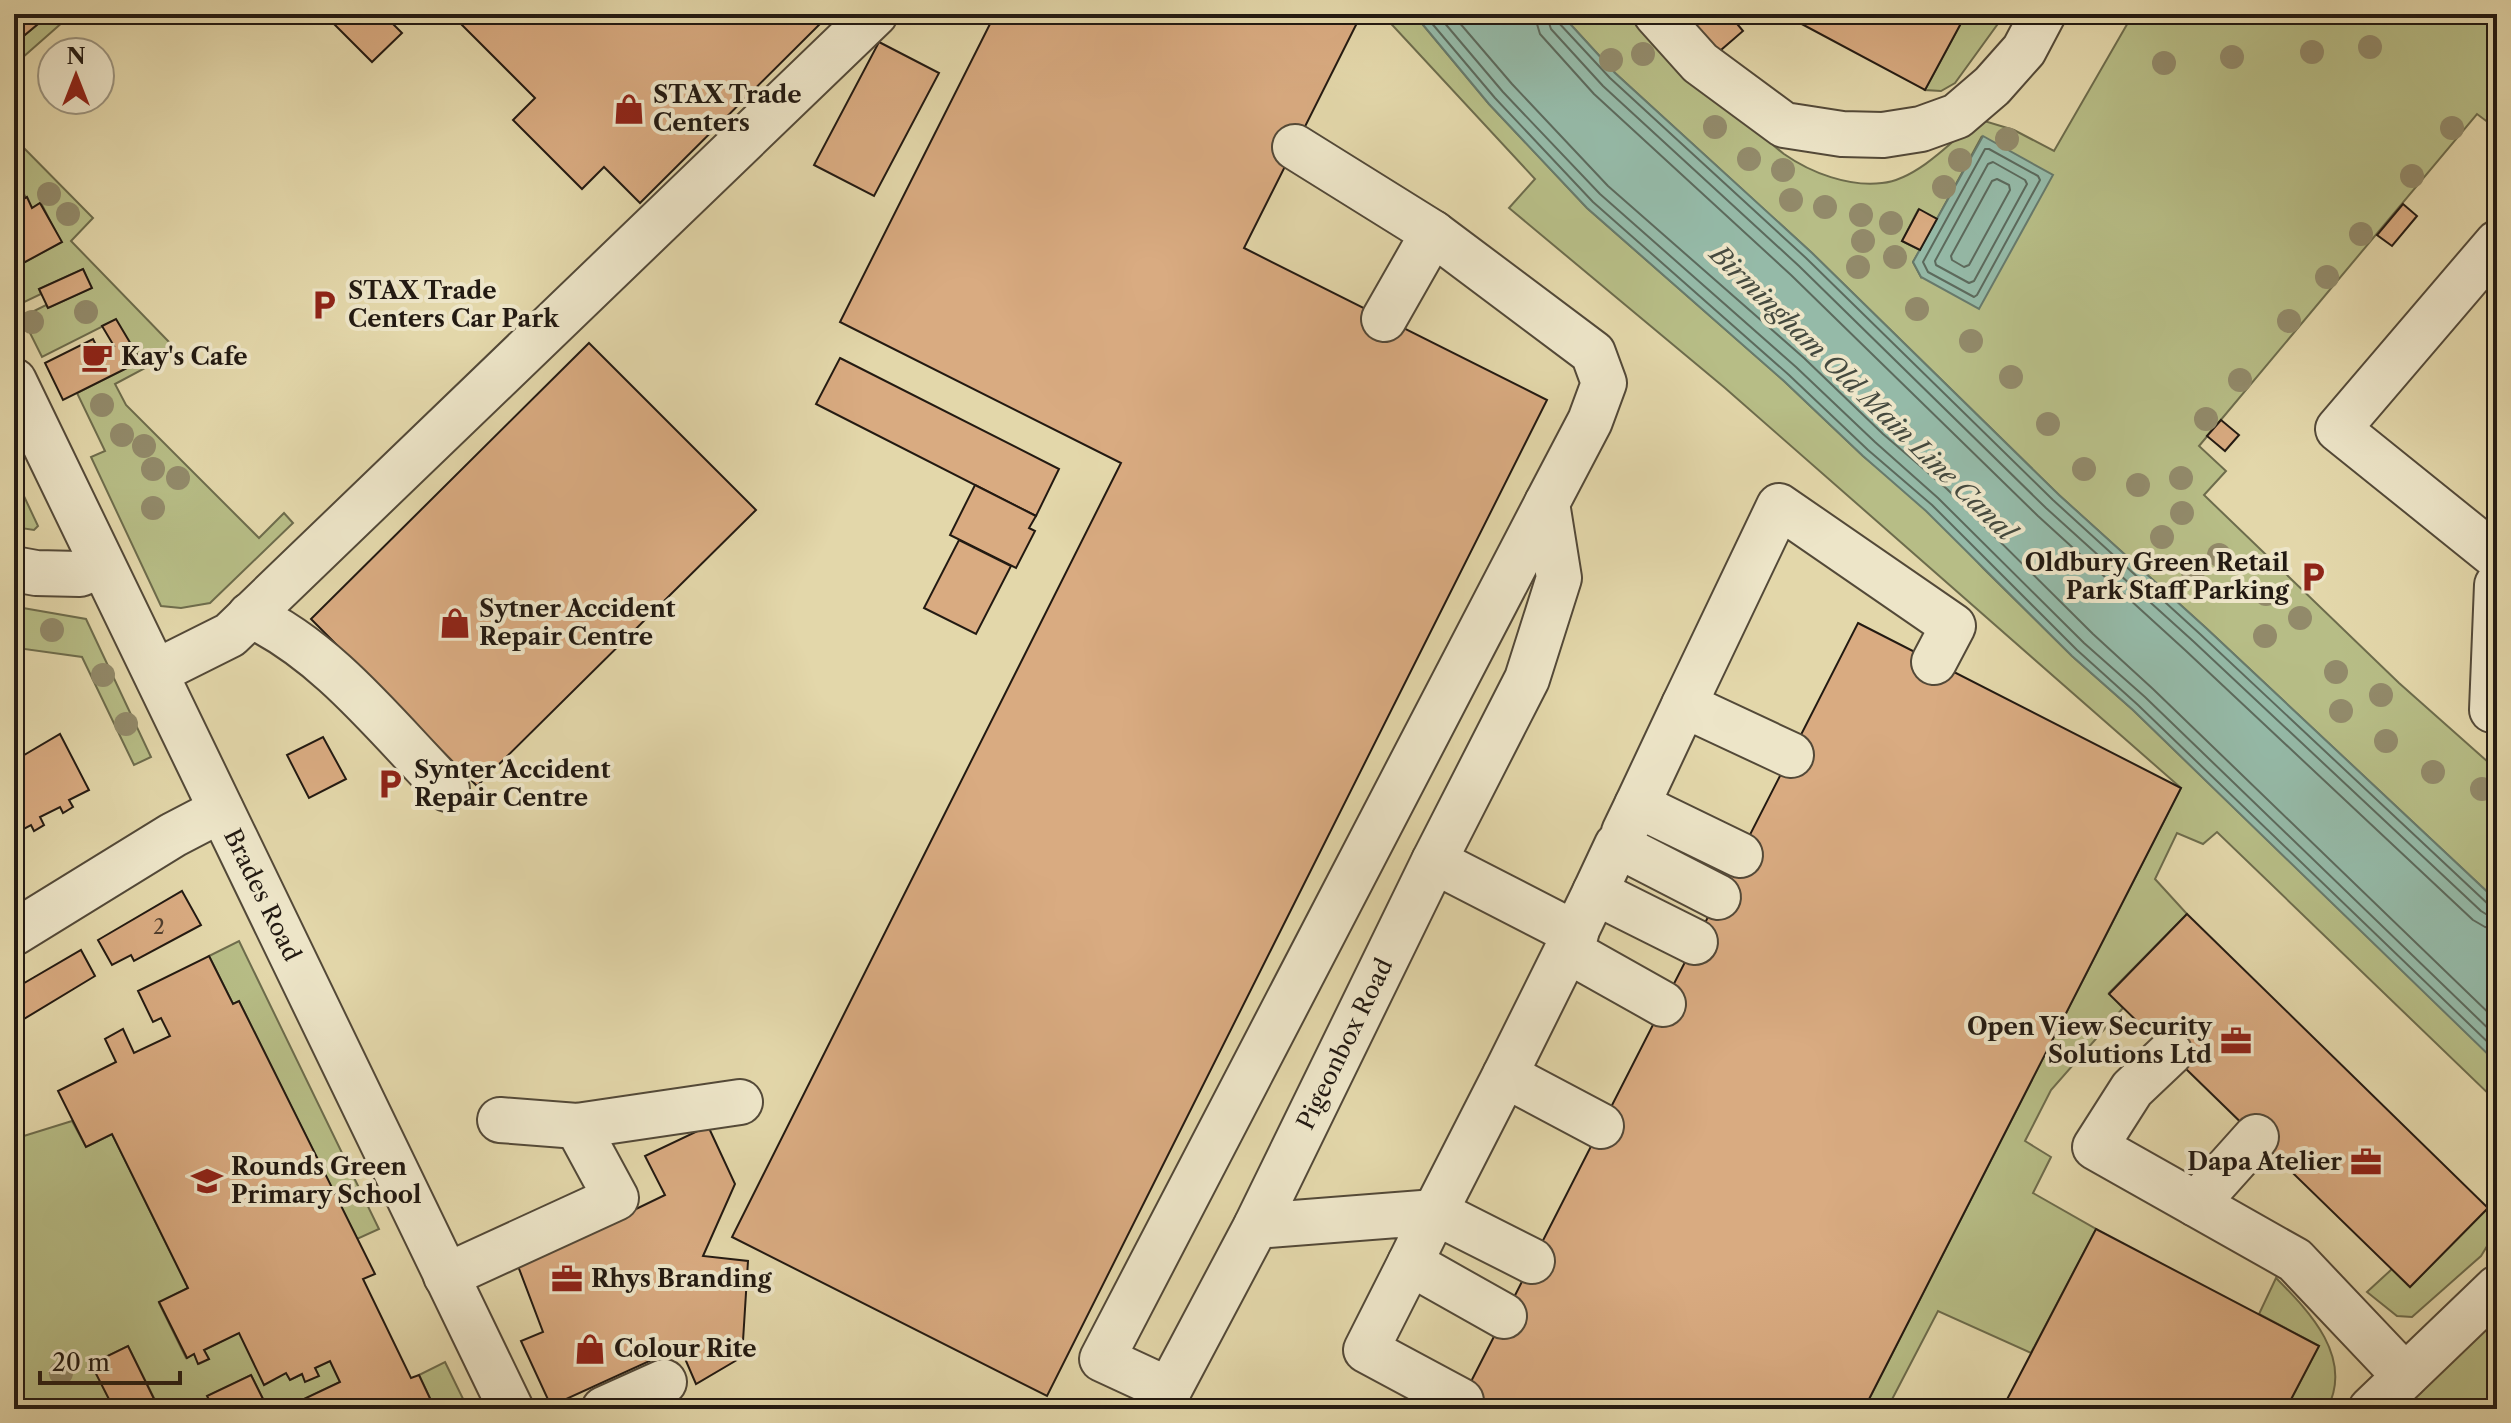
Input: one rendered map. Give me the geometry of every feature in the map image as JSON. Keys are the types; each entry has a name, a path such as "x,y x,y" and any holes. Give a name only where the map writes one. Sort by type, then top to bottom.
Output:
{"street":[{"path":"156,672 230,635 875,14"},
{"path":"1656,14 1700,63 1784,125 1842,134 1883,135 1921,129 1957,116 1992,86 2024,50 2043,14"},
{"path":"1165,1400 1102,1359 1590,421 1604,383 1593,353 1433,233 1295,147"},
{"path":"1384,319 1433,233"},
{"path":"2497,243 2338,429 2497,557"},
{"name":"Brades Road","path":"14,381 511,1409"},
{"name":"Pigeonbox Road","path":"1165,1400 1256,1226 1434,861 1527,679 1559,578 1547,503"},
{"path":"1461,1401 1366,1350 1572,942 1779,506 1953,626 1934,662"},
{"path":"14,569 80,574 102,565"},
{"path":"2492,710 2497,585"},
{"path":"250,615 274,626 327,666 447,789"},
{"path":"1684,705 1791,755"},
{"path":"1637,805 1740,855"},
{"path":"14,933 173,835 221,810"},
{"path":"1617,845 1718,897"},
{"path":"1434,861 1572,942 1663,1004"},
{"path":"1595,892 1695,942"},
{"path":"2170,1053 2132,1089 2095,1147 2295,1260 2405,1376"},
{"path":"1505,1075 1601,1126"},
{"path":"500,1120 577,1126 740,1102"},
{"path":"446,1276 616,1198 577,1126"},
{"path":"2196,1204 2256,1137"},
{"path":"1256,1226 1435,1212 1532,1261"},
{"path":"1410,1263 1504,1316"},
{"path":"2371,1409 2497,1288"},
{"path":"604,1409 664,1382"}],"green space":[{"path":"50,14 72,14 47,36 36,36 36,46 14,65 14,44"},
{"path":"1382,14 1414,14 1489,104 1587,208 1784,381 1863,456 1932,513 2072,656 2133,710 2474,1040 2497,1063 2497,1102 2217,832 2203,844 2177,833 2155,879 2187,914 2109,993 2123,1008 2051,1090 2025,1141 2051,1157 2033,1193 2096,1229 2031,1353 1938,1311 1887,1409 1864,1409 2181,788 1725,388 1509,208 1535,179"},
{"path":"1561,14 1638,14 1687,65 1784,154 1831,177 1869,184 1908,175 1946,148 1978,119 2014,130 2054,151 2133,14 2497,14 2497,129 2477,114 2199,446 2226,471 2204,495 2399,683 2497,770 2497,901 2059,495 1812,253 1615,73","holes":["1982,136 1921,277 1913,262 1920,250 1902,241 1918,210 1937,219"]},
{"path":"1966,14 2005,14 1955,83 1941,91 1925,90"},
{"path":"14,138 93,218 71,241 171,344 149,366 115,384 126,405 259,538 284,513 293,523 210,603 181,608 161,606 91,457 105,451 77,393 140,361 115,320 42,357 22,317 91,288 83,269 39,289 41,294 16,306 14,302 14,268 61,242 41,203 32,208 14,177"},
{"path":"14,475 38,526 34,530 14,527"},
{"path":"23,608 86,619 151,757 134,765 82,657 17,648"},
{"path":"239,941 379,1229 357,1239 239,1001 233,1004 209,956"},
{"path":"72,1121 86,1147 112,1134 188,1288 159,1303 186,1358 194,1354 199,1364 209,1359 204,1350 261,1322 290,1380 330,1361 340,1382 300,1401 295,1399 268,1409 251,1375 208,1396 214,1409 148,1409 157,1404 128,1346 92,1364 114,1409 14,1409 14,1139"},
{"path":"2488,1208 2492,1238 2481,1256 2412,1317 2397,1316 2367,1292 2392,1269 2410,1287"},
{"path":"2276,1278 2314,1321 2332,1354 2334,1390 2327,1409 2286,1409 2319,1346 2259,1314"},
{"path":"2497,1320 2497,1405 2493,1409 2471,1409 2467,1406 2464,1409 2398,1409"},
{"path":"445,1362 468,1409 435,1409 419,1375"}],"water":[{"name":"Birmingham Old Main Line Canal","path":"1414,14 1561,14 1615,73 1812,253 2059,495 2497,901 2497,1063 2133,710 2072,656 1926,511 1587,208 1489,104"},
{"path":"1983,136 2053,175 1979,309 1921,277 1913,262"}],"building":[{"path":"14,14 50,14 14,44"},
{"path":"324,14 383,14 402,33 372,62"},
{"name":"STAX Trade Centers","path":"451,14 830,14 640,203 604,167 582,189 513,120 535,98"},
{"path":"995,14 1353,14 1360,17 1244,248 1547,400 1047,1396 732,1237 1121,463 840,322"},
{"path":"1677,14 1729,14 1743,31 1714,56"},
{"path":"1783,14 1966,14 1925,90"},
{"path":"879,42 939,73 874,196 814,165"},
{"path":"27,197 32,208 40,203 62,242 14,268 14,204"},
{"path":"2403,204 2417,216 2392,246 2377,235"},
{"path":"1919,209 1937,219 1920,250 1902,241"},
{"path":"83,269 92,288 48,308 39,289"},
{"name":"Kay's Cafe","path":"116,319 141,361 63,400 45,363 93,339 100,353 114,346 102,326"},
{"path":"589,343 756,510 477,786 311,619"},
{"path":"840,358 1059,469 1036,516 816,404"},
{"path":"2221,420 2239,435 2225,451 2207,436"},
{"path":"975,485 1036,516 1029,528 1035,531 1016,568 950,535"},
{"path":"959,540 1011,566 976,634 924,608"},
{"path":"1858,623 2181,788 1864,1409 1457,1409"},
{"path":"60,734 89,790 69,800 73,807 63,813 60,807 40,817 44,825 34,831 31,825 14,834 14,761"},
{"path":"323,737 346,779 309,798 287,755"},
{"path":"182,891 201,925 134,961 131,955 112,965 98,940"},
{"path":"2187,914 2488,1208 2410,1287 2109,994"},
{"path":"81,950 95,976 14,1025 14,989"},
{"path":"209,956 233,1004 239,1001 375,1274 363,1279 411,1378 419,1375 435,1409 273,1409 295,1399 300,1401 340,1382 330,1361 315,1368 319,1376 305,1382 302,1374 290,1380 286,1373 264,1385 239,1333 204,1350 209,1359 198,1364 194,1354 187,1358 159,1302 188,1288 112,1134 86,1147 58,1091 116,1062 105,1039 123,1029 134,1053 170,1036 161,1018 153,1022 138,991"},
{"path":"708,1126 735,1184 703,1256 748,1261 742,1357 696,1384 680,1347 551,1406 521,1341 543,1332 518,1266 665,1195 645,1156"},
{"path":"2096,1229 2319,1346 2286,1409 2002,1409"},
{"path":"128,1346 157,1405 148,1409 114,1409 91,1364"},
{"path":"251,1375 268,1409 214,1409 207,1396"}],"place":[{"name":"STAX Trade Centers","path":"629,109"},
{"name":"STAX Trade Centers Car Park","path":"324,305"},
{"name":"Kay's Cafe","path":"97,357"},
{"name":"Oldbury Green Retail Park Staff Parking","path":"2313,577"},
{"name":"Sytner Accident Repair Centre","path":"455,623"},
{"name":"Synter Accident Repair Centre","path":"390,784"},
{"name":"Open View Security Solutions Ltd","path":"2236,1041"},
{"name":"Dapa Atelier","path":"2366,1162"},
{"name":"Rounds Green Primary School","path":"207,1181"},
{"name":"Rhys Branding","path":"567,1279"},
{"name":"Colour Rite","path":"590,1349"}]}
